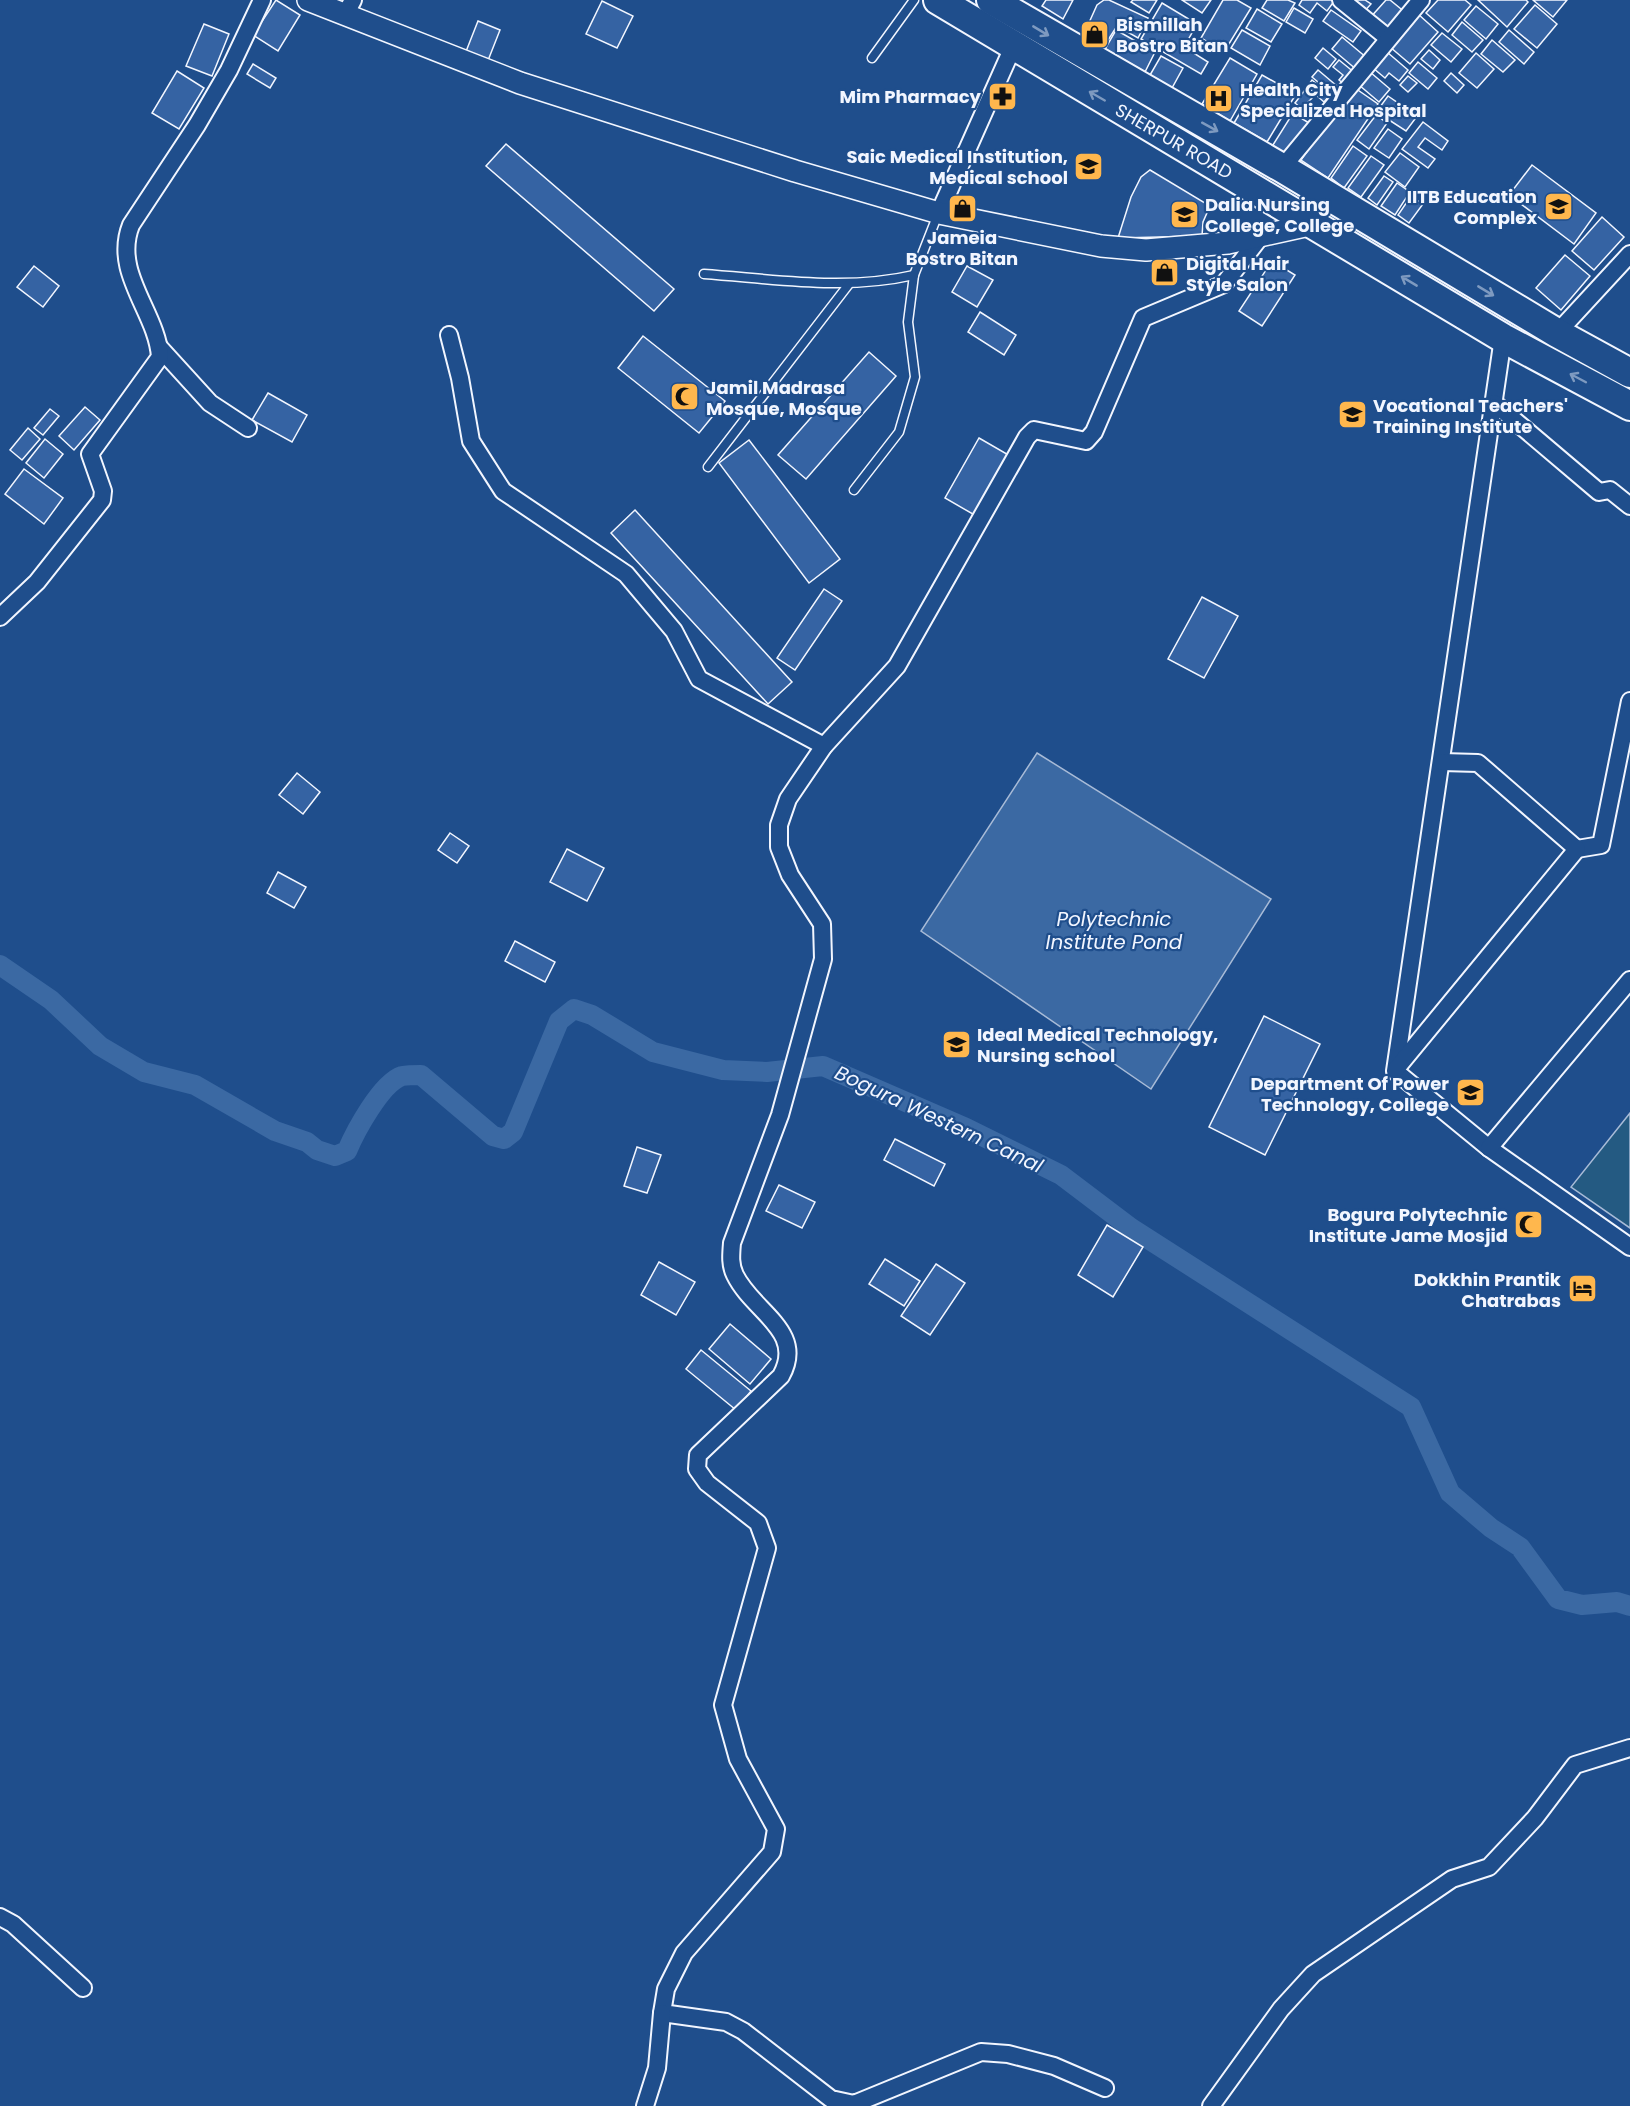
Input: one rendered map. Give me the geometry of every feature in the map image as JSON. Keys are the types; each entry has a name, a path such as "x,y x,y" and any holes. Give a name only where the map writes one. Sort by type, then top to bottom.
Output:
{"highway":[{"name":"SHERPUR ROAD","path":"938,0 1503,338 1630,406"},
{"name":"SHERPUR ROAD","path":"991,0 1060,43 1282,168 1557,333 1630,373"}],"street":[{"path":"0,617 37,582 102,500 103,491 90,454 160,357 159,347 142,308 125,254 125,241 131,225 197,125 229,70 262,0"},
{"path":"308,0 349,7 520,83 795,171 939,213 1101,246 1146,250 1228,243 1314,224"},
{"path":"1341,0 1388,38"},
{"path":"1282,168 1421,0"},
{"path":"939,213 1014,47"},
{"path":"645,2106 657,2068 666,1989 684,1953 772,1852 776,1829 738,1759 723,1705 767,1548 758,1523 707,1483 696,1469 698,1455 781,1376 789,1363 789,1343 736,1276 731,1261 732,1243 780,1115 823,959 822,924 790,875 779,847 779,825 788,799 824,746 897,666 1028,437 1034,430 1086,441 1094,432 1143,318 1224,284 1261,236"},
{"path":"1557,333 1630,254"},
{"path":"449,335 460,378 471,441 503,491 626,574 674,631 699,679 824,746"},
{"path":"1395,1071 1503,338"},
{"path":"159,347 210,403 248,428"},
{"path":"1494,403 1599,492 1610,490 1630,506"},
{"path":"1395,1071 1577,849 1601,845 1630,701"},
{"path":"1442,762 1478,763 1577,849"},
{"path":"1615,772 1630,783"},
{"path":"1489,1148 1630,980"},
{"path":"1395,1071 1489,1148 1630,1247"},
{"path":"1211,2106 1281,2009 1313,1974 1452,1879 1489,1867 1535,1818 1575,1765 1630,1748"},
{"path":"0,1917 13,1924 83,1988"},
{"path":"662,2013 726,2022 743,2031 831,2099 854,2104 981,2052 1008,2054 1054,2066 1105,2088"}],"lane":[{"path":"872,58 914,0"},
{"path":"854,490 899,432 915,377 908,322 914,275 939,213"},
{"path":"704,274 849,284 882,282 914,275"},
{"path":"708,467 849,284"}],"shaded area":[{"path":"1630,1113 1630,1228 1571,1187"}],"water":[{"name":"Polytechnic Institute Pond","path":"1037,753 1271,899 1151,1089 921,931"}],"building":[{"path":"276,0 300,15 278,51 253,35"},
{"path":"1046,0 1073,0 1063,19 1042,6"},
{"path":"1104,0 1109,0 1148,18 1138,38 1117,26 1103,48 1083,36 1097,5"},
{"path":"1133,0 1157,0 1149,13 1131,2"},
{"path":"1182,0 1211,0 1202,13"},
{"path":"1223,0 1237,0 1251,8 1224,52 1201,38"},
{"path":"1267,0 1288,0 1295,3 1284,21 1262,8"},
{"path":"1302,0 1335,0 1327,11 1317,3 1310,13 1299,5"},
{"path":"1349,0 1365,0 1371,4 1362,14"},
{"path":"1386,0 1390,0 1406,13 1387,35 1369,19"},
{"path":"1438,0 1465,0 1471,5 1448,32 1426,13"},
{"path":"1478,0 1526,0 1528,2 1507,27"},
{"path":"1533,0 1567,0 1553,17"},
{"path":"602,1 633,16 617,48 586,34"},
{"path":"1162,3 1197,24 1184,47 1208,62 1201,74 1141,39"},
{"path":"1535,5 1557,24 1537,48 1514,29"},
{"path":"1476,6 1498,24 1486,39 1464,20"},
{"path":"1294,8 1313,19 1305,33 1286,22"},
{"path":"1257,9 1282,24 1271,42 1246,28"},
{"path":"1331,10 1361,31 1353,42 1323,21"},
{"path":"1418,14 1438,32 1410,64 1390,47"},
{"path":"478,21 500,30 487,63 465,54"},
{"path":"1462,22 1483,40 1472,52 1452,35"},
{"path":"204,24 229,34 212,76 186,66"},
{"path":"1116,30 1155,52 1145,72 1105,49"},
{"path":"1242,30 1270,46 1260,65 1231,48"},
{"path":"1509,30 1534,52 1524,64 1499,42"},
{"path":"1442,33 1462,49 1451,62 1431,45"},
{"path":"1342,37 1367,58 1357,70 1332,49"},
{"path":"1492,40 1515,60 1503,72 1481,54"},
{"path":"1323,48 1336,59 1328,69 1315,58"},
{"path":"1429,50 1440,60 1433,69 1421,59"},
{"path":"1387,52 1408,70 1399,81 1389,73 1385,78 1373,68"},
{"path":"1476,53 1494,69 1477,88 1459,73"},
{"path":"1161,56 1183,68 1172,88 1150,75"},
{"path":"1230,58 1257,74 1230,121 1202,104"},
{"path":"1339,60 1355,73 1345,85 1339,80 1343,75 1333,67"},
{"path":"1418,62 1437,78 1428,89 1409,73"},
{"path":"253,64 276,78 270,88 247,74"},
{"path":"1318,70 1337,86 1331,93 1312,77"},
{"path":"177,71 204,88 179,129 152,113"},
{"path":"1370,72 1390,89 1379,102 1359,85"},
{"path":"1451,73 1464,85 1457,93 1444,81"},
{"path":"1262,75 1296,94 1267,142 1234,123"},
{"path":"1408,76 1417,83 1408,92 1400,85"},
{"path":"1312,80 1330,95 1324,102 1307,87"},
{"path":"1352,86 1378,104 1328,178 1301,160"},
{"path":"1304,91 1312,98 1302,109 1295,103"},
{"path":"1388,96 1398,103 1387,118 1377,111"},
{"path":"1401,103 1418,115 1406,131 1389,120"},
{"path":"1293,113 1309,123 1285,157 1271,148"},
{"path":"1376,115 1387,123 1369,149 1357,140"},
{"path":"1423,122 1448,141 1442,150 1425,138 1418,147 1435,159 1428,168 1402,149"},
{"path":"1388,129 1402,139 1389,158 1374,148"},
{"path":"506,144 674,289 654,311 486,166"},
{"path":"1353,146 1367,156 1344,188 1331,178"},
{"path":"1400,153 1419,167 1405,187 1385,172"},
{"path":"1371,156 1384,165 1361,197 1348,188"},
{"path":"1532,165 1596,213 1574,244 1509,195"},
{"path":"1150,170 1210,206 1203,222 1202,236 1118,238 1131,197 1141,177"},
{"path":"1384,176 1393,182 1377,205 1368,198"},
{"path":"1397,183 1410,192 1395,215 1381,206"},
{"path":"1411,196 1423,204 1409,223 1398,215"},
{"path":"1602,217 1624,237 1594,270 1572,251"},
{"path":"1565,255 1590,276 1561,310 1536,288"},
{"path":"1272,261 1295,275 1262,326 1239,311"},
{"path":"34,266 59,286 43,307 17,287"},
{"path":"967,266 993,280 977,307 952,292"},
{"path":"980,312 1016,335 1004,355 968,332"},
{"path":"643,336 725,401 699,433 618,368"},
{"path":"869,352 896,376 806,479 778,455"},
{"path":"268,393 307,415 292,442 252,420"},
{"path":"85,407 100,420 74,450 59,436"},
{"path":"50,409 59,416 43,435 34,428"},
{"path":"28,428 40,439 22,460 10,450"},
{"path":"979,438 1012,457 978,517 945,498"},
{"path":"45,439 63,454 44,478 26,463"},
{"path":"749,440 840,559 809,583 719,463"},
{"path":"24,469 63,498 44,524 5,494"},
{"path":"635,510 792,682 768,704 611,533"},
{"path":"824,589 842,601 795,670 777,658"},
{"path":"1202,597 1238,616 1204,678 1168,659"},
{"path":"297,773 320,792 303,814 279,795"},
{"path":"450,833 469,846 457,863 438,850"},
{"path":"567,849 604,868 587,901 550,882"},
{"path":"278,872 306,887 294,908 267,893"},
{"path":"515,941 555,962 545,982 505,961"},
{"path":"1264,1016 1320,1044 1265,1155 1209,1127"},
{"path":"895,1139 945,1164 934,1186 884,1160"},
{"path":"637,1147 661,1155 647,1193 624,1186"},
{"path":"779,1185 815,1202 802,1228 766,1211"},
{"path":"1107,1225 1143,1247 1113,1297 1078,1275"},
{"path":"885,1259 920,1281 904,1306 869,1284"},
{"path":"659,1262 695,1282 676,1315 641,1295"},
{"path":"936,1264 965,1283 930,1335 901,1316"},
{"path":"730,1324 771,1359 750,1384 709,1349"},
{"path":"701,1350 751,1391 736,1410 686,1369"}],"waterway":[{"name":"Bogura Western Canal","path":"0,965 51,1000 100,1046 144,1072 195,1085 275,1131 307,1142 317,1150 335,1156 347,1151 377,1098 394,1080 407,1075 421,1075 493,1136 504,1139 513,1132 559,1021 574,1009 592,1015 653,1052 723,1070 767,1072 823,1066 966,1128 1061,1175 1131,1228 1411,1407 1450,1493 1491,1528 1520,1547 1558,1599 1582,1605 1617,1602 1630,1606"}],"place":[{"name":"Bismillah Bostro Bitan","path":"1095,34"},
{"name":"Mim Pharmacy","path":"1002,96"},
{"name":"Health City Specialized Hospital","path":"1219,99"},
{"name":"Saic Medical Institution, Medical school","path":"1089,166"},
{"name":"IITB Education Complex","path":"1558,206"},
{"name":"Jameia Bostro Bitan","path":"962,208"},
{"name":"Dalia Nursing College, College","path":"1184,214"},
{"name":"Digital Hair Style Salon","path":"1165,273"},
{"name":"Jamil Madrasa Mosque, Mosque","path":"685,397"},
{"name":"Vocational Teachers' Training Institute","path":"1352,415"},
{"name":"Ideal Medical Technology, Nursing school","path":"956,1044"},
{"name":"Department Of Power Technology, College","path":"1470,1093"},
{"name":"Bogura Polytechnic Institute Jame Mosjid","path":"1529,1224"},
{"name":"Dokkhin Prantik Chatrabas","path":"1582,1289"}]}
